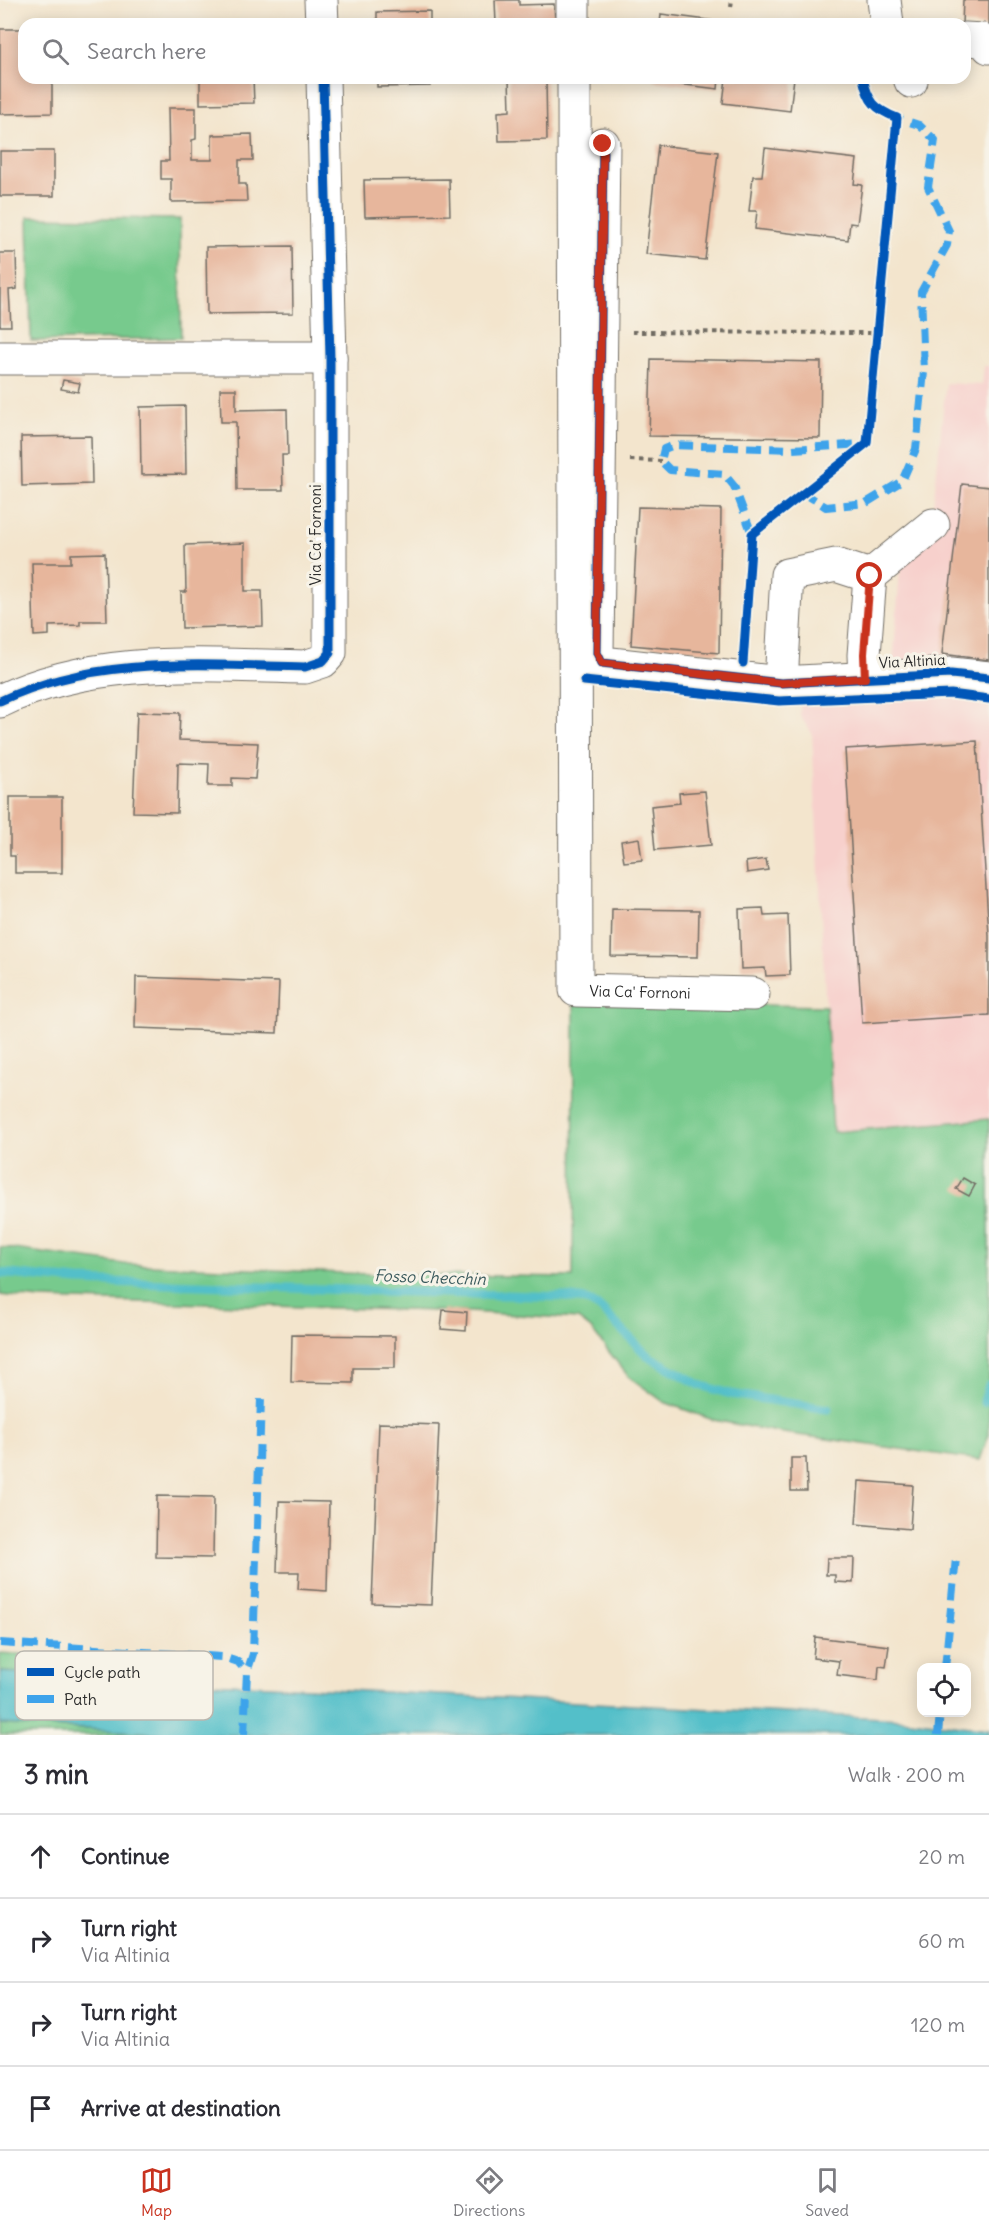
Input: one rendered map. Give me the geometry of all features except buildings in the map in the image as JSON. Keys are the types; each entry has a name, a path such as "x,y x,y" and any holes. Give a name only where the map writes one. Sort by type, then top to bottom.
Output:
{"street":[{"path":"321,0 322,18"},
{"path":"573,0 573,18"},
{"path":"884,0 886,18"},
{"path":"971,39 982,40 989,48"},
{"name":"Via Ca' Fornoni","path":"0,701 28,688 59,679 138,666 305,667 323,661 330,653 330,358 323,84"},
{"name":"Via Ca' Fornoni","path":"574,84 576,990 753,994"},
{"name":"Via Altinia","path":"603,144 597,653 602,663 781,683 951,674 989,678"},
{"path":"0,358 330,358"},
{"path":"865,678 864,654 870,576 933,525"},
{"path":"781,683 787,575 836,565 870,576"}],"path":[{"path":"731,7 732,0"},
{"path":"876,344 879,322"},
{"path":"632,332 878,333"},
{"path":"630,460 661,461"}],"shaded area":[{"path":"984,366 989,366 989,1119 832,1132 812,733 800,716 800,672 893,667 902,541 933,508 946,383 982,385"}],"green space":[{"path":"28,217 180,219 181,338 31,341"},
{"path":"574,1002 826,1006 833,1132 989,1119 989,1434 980,1460 783,1433 713,1420 664,1402 628,1376 591,1329 578,1319 470,1312 41,1299 0,1295 0,1247 124,1264 369,1274 573,1277"},
{"path":"0,1653 15,1654 15,1673 0,1672"},
{"path":"0,1724 188,1735 0,1735"}],"water":[{"path":"0,1672 15,1673 15,1720 213,1720 213,1683 901,1719 989,1729 989,1735 188,1735 0,1724"}],"waterway":[{"name":"Fosso Checchin","path":"0,1273 78,1281 564,1297 586,1300 600,1308 648,1356 700,1385 730,1394 828,1409"},
{"name":"Fosso Checchin","path":"984,1402 989,1385"}],"marked path":[{"path":"802,492 826,507 866,503 902,481 916,449 924,372 921,292 947,245 949,231 928,187 935,140 919,125 897,118"},
{"path":"752,534 734,486 724,474 670,470 661,461 664,449 674,445 793,449 861,444"},
{"path":"244,1735 247,1672 253,1654 261,1398"},
{"path":"946,1663 956,1558"},
{"path":"0,1643 127,1651"},
{"path":"213,1656 238,1662 247,1672"},
{"path":"938,1735 940,1717"}],"cycle path":[{"path":"0,701 36,686 74,676 112,670 189,665 305,667 323,661 330,653 330,358 323,84"},
{"path":"743,663 752,534 867,443 897,118 874,104 865,84"},
{"path":"603,144 597,653 602,663 781,683 951,674 989,678"},
{"path":"584,681 779,701 951,694 989,699"}],"route":[{"path":"603,144 597,653 602,663 781,683 865,678 864,654 870,576"}]}
